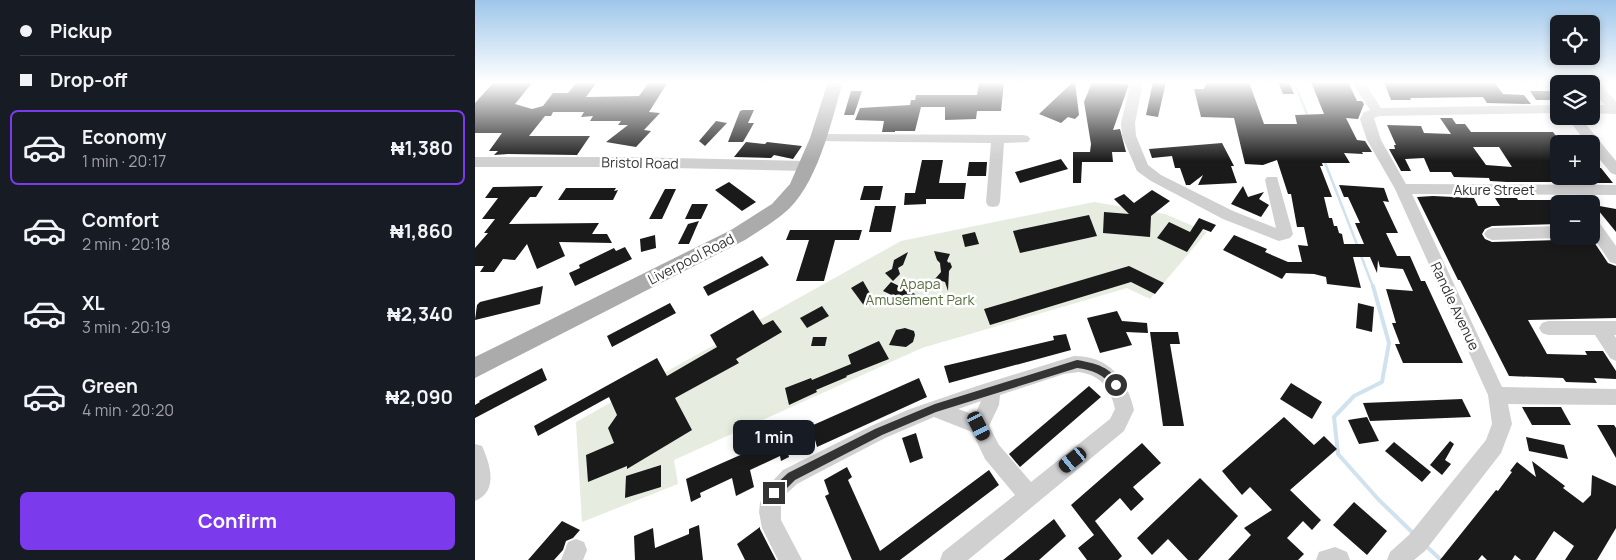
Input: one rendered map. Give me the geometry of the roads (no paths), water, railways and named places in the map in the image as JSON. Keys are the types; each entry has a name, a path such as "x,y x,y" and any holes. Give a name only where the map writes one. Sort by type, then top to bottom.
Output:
{"main road":[{"name":"Liverpool Road","path":"475,368 738,235 778,209 797,187 818,138 828,108"}],"street":[{"path":"1131,108 1128,123 1129,136 1142,168 1156,178 1228,215 1279,235 1285,234 1272,180"},
{"path":"1375,108 1377,112 1550,109"},
{"path":"1600,109 1616,110"},
{"name":"Randle Avenue","path":"1377,112 1369,115 1366,119 1374,140 1402,190 1497,395 1501,424 1494,446 1423,536 1398,560"},
{"path":"1579,125 1616,169"},
{"path":"818,138 1023,139"},
{"path":"993,202 998,139"},
{"name":"Bristol Road","path":"475,162 627,162 805,166"},
{"name":"Akure Street","path":"1402,190 1616,190"},
{"path":"1568,190 1572,195"},
{"path":"1491,234 1550,232"},
{"path":"1600,237 1616,258"},
{"path":"1548,328 1608,328 1616,353"},
{"path":"791,560 771,527 768,511 774,493 792,476 879,432 935,409 991,390 1077,364 1092,366 1110,376 1122,394 1125,410 1117,425 951,560"},
{"path":"979,426 990,405 991,390"},
{"path":"1497,395 1616,397"},
{"path":"935,409 979,426 991,452 1030,496"},
{"path":"475,453 482,468 483,478 475,491"},
{"path":"1327,560 1335,558 1339,560"}],"waterway":[{"path":"1304,108 1308,117"},
{"path":"1324,160 1358,247"},
{"path":"1360,253 1373,287"},
{"path":"1373,286 1389,343 1382,382 1354,396 1334,417 1338,454 1378,499 1414,534"},
{"path":"1425,545 1441,560"}],"park label":[{"name":"Apapa Amusement Park","path":"920,292"}]}
